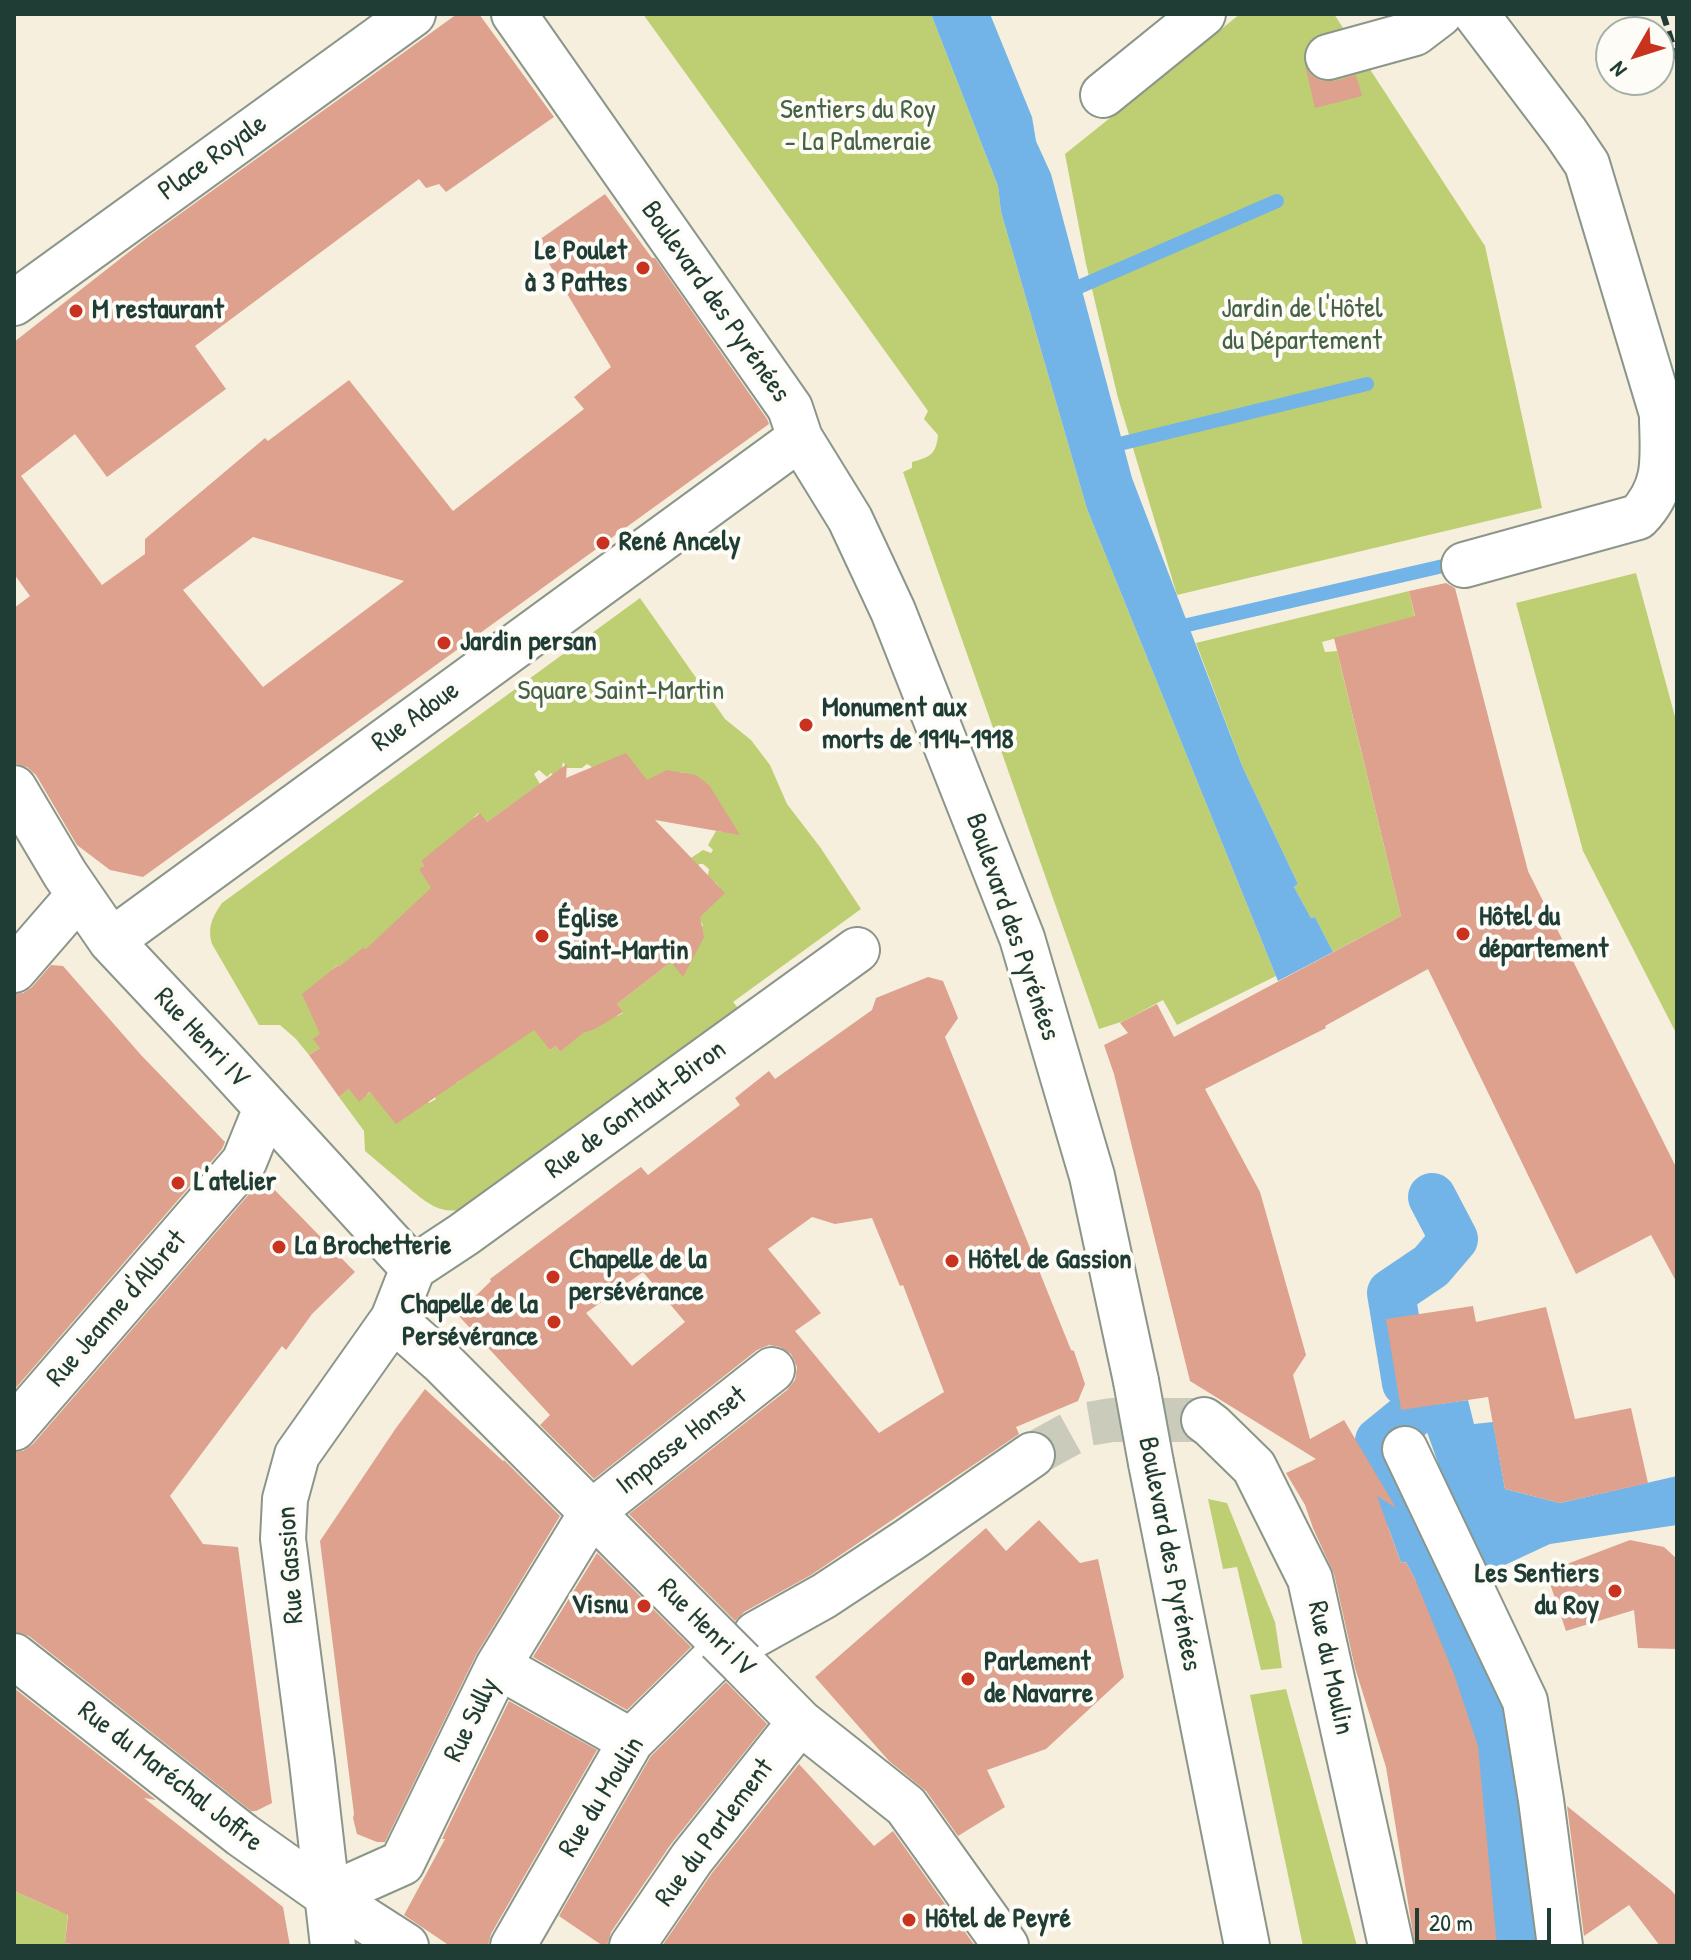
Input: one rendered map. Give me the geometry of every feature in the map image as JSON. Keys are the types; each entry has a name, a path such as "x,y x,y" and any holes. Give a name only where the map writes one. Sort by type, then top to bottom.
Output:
{"street":[{"name":"Place Royale","path":"14,303 413,14"},
{"name":"Boulevard des Pyrénées","path":"514,14 790,408 800,438 850,519 893,611 1022,938 1092,1176 1136,1381 1247,1946"},
{"path":"1103,95 1203,14"},
{"path":"1328,57 1415,33 1440,14"},
{"path":"1476,14 1587,164 1677,464"},
{"path":"1662,417 1661,480 1650,504 1638,517 1467,574 1677,526"},
{"name":"Rue Adoue","path":"111,941 800,438"},
{"name":"Rue Henri IV","path":"14,788 111,941 413,1268"},
{"path":"14,970 79,895"},
{"name":"Rue de Gontaut-Biron","path":"413,1268 476,1226 857,950"},
{"name":"Rue Jeanne d'Albret","path":"14,1428 244,1162 266,1108"},
{"name":"Rue Gassion","path":"333,1946 283,1539 285,1499 297,1455 393,1319 413,1268"},
{"name":"Rue Henri IV","path":"393,1319 443,1363 800,1722 906,1806 1006,1946"},
{"name":"Impasse Honset","path":"592,1512 772,1370"},
{"name":"Rue du Moulin","path":"1204,1420 1254,1467 1310,1579 1391,1946"},
{"path":"1405,1449 1525,1701 1560,1946"},
{"name":"Rue du Moulin","path":"513,1946 631,1741 731,1650 824,1596 1032,1455"},
{"name":"Rue Sully","path":"328,1896 402,1863 498,1666 592,1512"},
{"name":"Rue du Maréchal Joffre","path":"14,1656 242,1835 406,1946"},
{"path":"498,1666 631,1741"},
{"name":"Rue du Parlement","path":"632,1946 692,1858 800,1722"}],"green space":[{"name":"Sentiers du Roy - La Palmeraie","path":"643,14 931,14 998,186 1001,212 1087,509 1276,976 1177,1025 1163,1000 1124,1021 1099,1029 903,472 912,468 912,462 931,454 936,447 938,435 924,419 928,411"},
{"name":"Jardin de l'Hôtel du Département","path":"1240,14 1334,14 1485,246 1542,508 1177,595 1118,398 1086,264 1065,154"},
{"path":"1636,573 1677,724 1677,1035 1583,851 1516,603"},
{"path":"1409,591 1424,657 1367,630 1322,642 1325,652 1337,651 1401,916 1333,952 1315,917 1311,918 1294,887 1298,884 1243,768 1196,643"},
{"name":"Square Saint-Martin","path":"640,598 725,719 751,740 770,765 787,804 861,909 733,1002 738,1008 477,1203 455,1210 438,1208 421,1198 365,1151 364,1131 339,1097 349,1089 367,1095 376,1088 424,1095 429,1103 436,1099 430,1090 450,1075 457,1083 529,1017 550,1050 556,1046 560,1052 611,1008 617,1016 623,1013 617,1004 671,962 698,927 703,926 701,921 694,922 720,888 715,882 712,885 709,869 703,864 698,867 691,858 703,850 711,853 713,850 708,845 716,831 724,832 720,804 703,794 708,784 681,772 677,781 660,787 587,772 592,767 587,764 582,768 567,768 563,762 562,768 554,776 551,773 547,777 539,770 534,774 540,784 487,822 479,813 474,817 479,826 421,861 424,866 420,869 443,889 370,954 364,947 343,972 337,965 332,970 320,1048 309,1055 280,1025 259,1025 212,944 212,922 222,903"},
{"path":"1208,1499 1227,1503 1275,1622 1282,1668 1261,1670 1237,1567 1223,1569"},
{"path":"1286,1689 1357,1946 1303,1946 1250,1695"},
{"path":"14,1891 59,1911 68,1911 65,1943 84,1946 14,1946"}],"water":[{"path":"931,14 990,14 1032,117 1036,141 1051,174 1132,478 1243,768 1298,884 1294,887 1311,918 1315,917 1333,952 1278,981 1087,509 1001,212 998,186"},
{"path":"1468,1400 1474,1424 1493,1422 1505,1489 1560,1503 1677,1476 1677,1525 1550,1544 1479,1577 1418,1407"},
{"path":"1394,1446 1504,1670 1542,1946 1497,1946 1415,1579 1406,1562 1401,1563 1370,1476 1376,1472 1372,1451"}],"building":[{"path":"457,14 479,14 554,117 446,192 439,184 426,188 419,179 195,346 226,389 107,477 75,434 21,476 102,585 145,554 145,539 265,438 268,441 349,380 453,511 584,409 574,397 611,367 536,242 605,194 655,258 769,424 143,877 110,870 77,845 36,775 27,767 14,763 14,608 30,596 14,574 14,342 148,237","holes":["253,537 404,581 263,687 183,590"]},
{"path":"1305,65 1311,75 1322,81 1356,75 1362,96 1315,108"},
{"path":"1446,583 1455,588 1528,871 1677,1169 1677,1283 1651,1235 1576,1274 1428,969 1326,1028 1205,1089 1260,1192 1306,1355 1293,1375 1310,1439 1344,1420 1396,1508 1377,1496 1401,1563 1406,1562 1415,1579 1454,1674 1478,1746 1497,1946 1415,1946 1386,1767 1355,1668 1334,1574 1305,1505 1286,1473 1316,1459 1190,1381 1114,1074 1104,1045 1128,1033 1120,1023 1157,1004 1174,1037 1401,916 1334,638 1415,616 1409,591"},
{"name":"Église Saint-Martin","path":"626,753 647,780 667,770 696,775 709,785 740,835 655,820 725,893 700,917 704,937 683,977 671,962 617,1004 623,1012 583,1033 560,1052 556,1046 550,1050 534,1030 396,1124 370,1092 359,1102 349,1089 339,1097 309,1055 320,1048 313,1039 320,1034 302,994 338,965 364,947 366,949 431,888 419,869 424,866 421,861 480,813 487,822 567,764 566,778"},
{"path":"51,965 63,966 141,1055 225,1142 14,1390 14,994 32,987"},
{"path":"928,977 943,981 958,1018 945,1037 1085,1384 1078,1401 1016,1427 1019,1434 811,1575 744,1612 735,1621 629,1514 787,1390 795,1380 797,1367 791,1354 769,1345 757,1350 594,1479 540,1425 550,1415 457,1314 490,1279 641,1167 648,1175 740,1105 735,1098 769,1071 775,1079 872,1010 876,998","holes":["812,1217 835,1224 872,1218 900,1286 903,1285 944,1392 879,1433 795,1331 821,1313 768,1249","643,1272 685,1322 632,1366 586,1313"]},
{"path":"263,1178 355,1272 312,1314 286,1350 282,1346 170,1496 203,1544 238,1547 272,1803 251,1811 29,1636 14,1632 14,1452 23,1451 33,1444"},
{"path":"1473,1306 1476,1322 1546,1307 1575,1419 1631,1408 1648,1483 1560,1503 1505,1489 1488,1397 1401,1410 1386,1319"},
{"path":"425,1389 504,1460 560,1516 476,1655 385,1842 377,1842 357,1834 353,1818 320,1541"},
{"name":"Parlement de Navarre","path":"1039,1520 1080,1563 1098,1559 1124,1677 1046,1749 987,1770 1005,1807 958,1836 926,1791 889,1761 815,1677 986,1528 1006,1551"},
{"name":"Les Sentiers du Roy","path":"1630,1540 1664,1547 1677,1559 1677,1649 1638,1648 1634,1610 1566,1631 1546,1572"},
{"path":"597,1553 691,1647 627,1710 533,1657"},
{"path":"726,1682 767,1724 671,1844 611,1932 607,1946 603,1946 559,1916 651,1756"},
{"path":"14,1688 156,1800 144,1798 283,1907 290,1946 84,1946 65,1943 68,1915 14,1891"},
{"path":"509,1701 597,1750 491,1934 488,1946 450,1946 404,1915 445,1839 442,1839"},
{"path":"799,1764 874,1846 893,1831 975,1946 662,1946 712,1873"},
{"path":"1567,1806 1677,1897 1677,1946 1660,1946 1629,1905 1584,1936"}],"waterway":[{"path":"1065,293 1277,201"},
{"path":"1107,447 1367,384"},
{"path":"1170,629 1443,566"},
{"path":"1406,1383 1391,1293 1431,1266 1454,1239 1432,1197"},
{"path":"1406,1511 1379,1441 1411,1415"}],"tunnel":[{"path":"1032,1455 1088,1424 1112,1420 1204,1420"}],"railway":[{"path":"1663,14 1677,58"}],"place":[{"name":"Le Poulet à 3 Pattes","path":"643,268"},
{"name":"M restaurant","path":"76,311"},
{"name":"René Ancely","path":"603,543"},
{"name":"Jardin persan","path":"444,643"},
{"name":"Monument aux morts de 1914-1918","path":"806,725"},
{"name":"Hôtel du département","path":"1463,934"},
{"name":"Église Saint-Martin","path":"542,936"},
{"name":"L'atelier","path":"178,1183"},
{"name":"La Brochetterie","path":"279,1247"},
{"name":"Hôtel de Gassion","path":"952,1261"},
{"name":"Chapelle de la persévérance","path":"553,1277"},
{"name":"Chapelle de la Persévérance","path":"554,1322"},
{"name":"Les Sentiers du Roy","path":"1615,1591"},
{"name":"Visnu","path":"644,1606"},
{"name":"Parlement de Navarre","path":"968,1679"},
{"name":"Hôtel de Peyré","path":"909,1920"}]}
